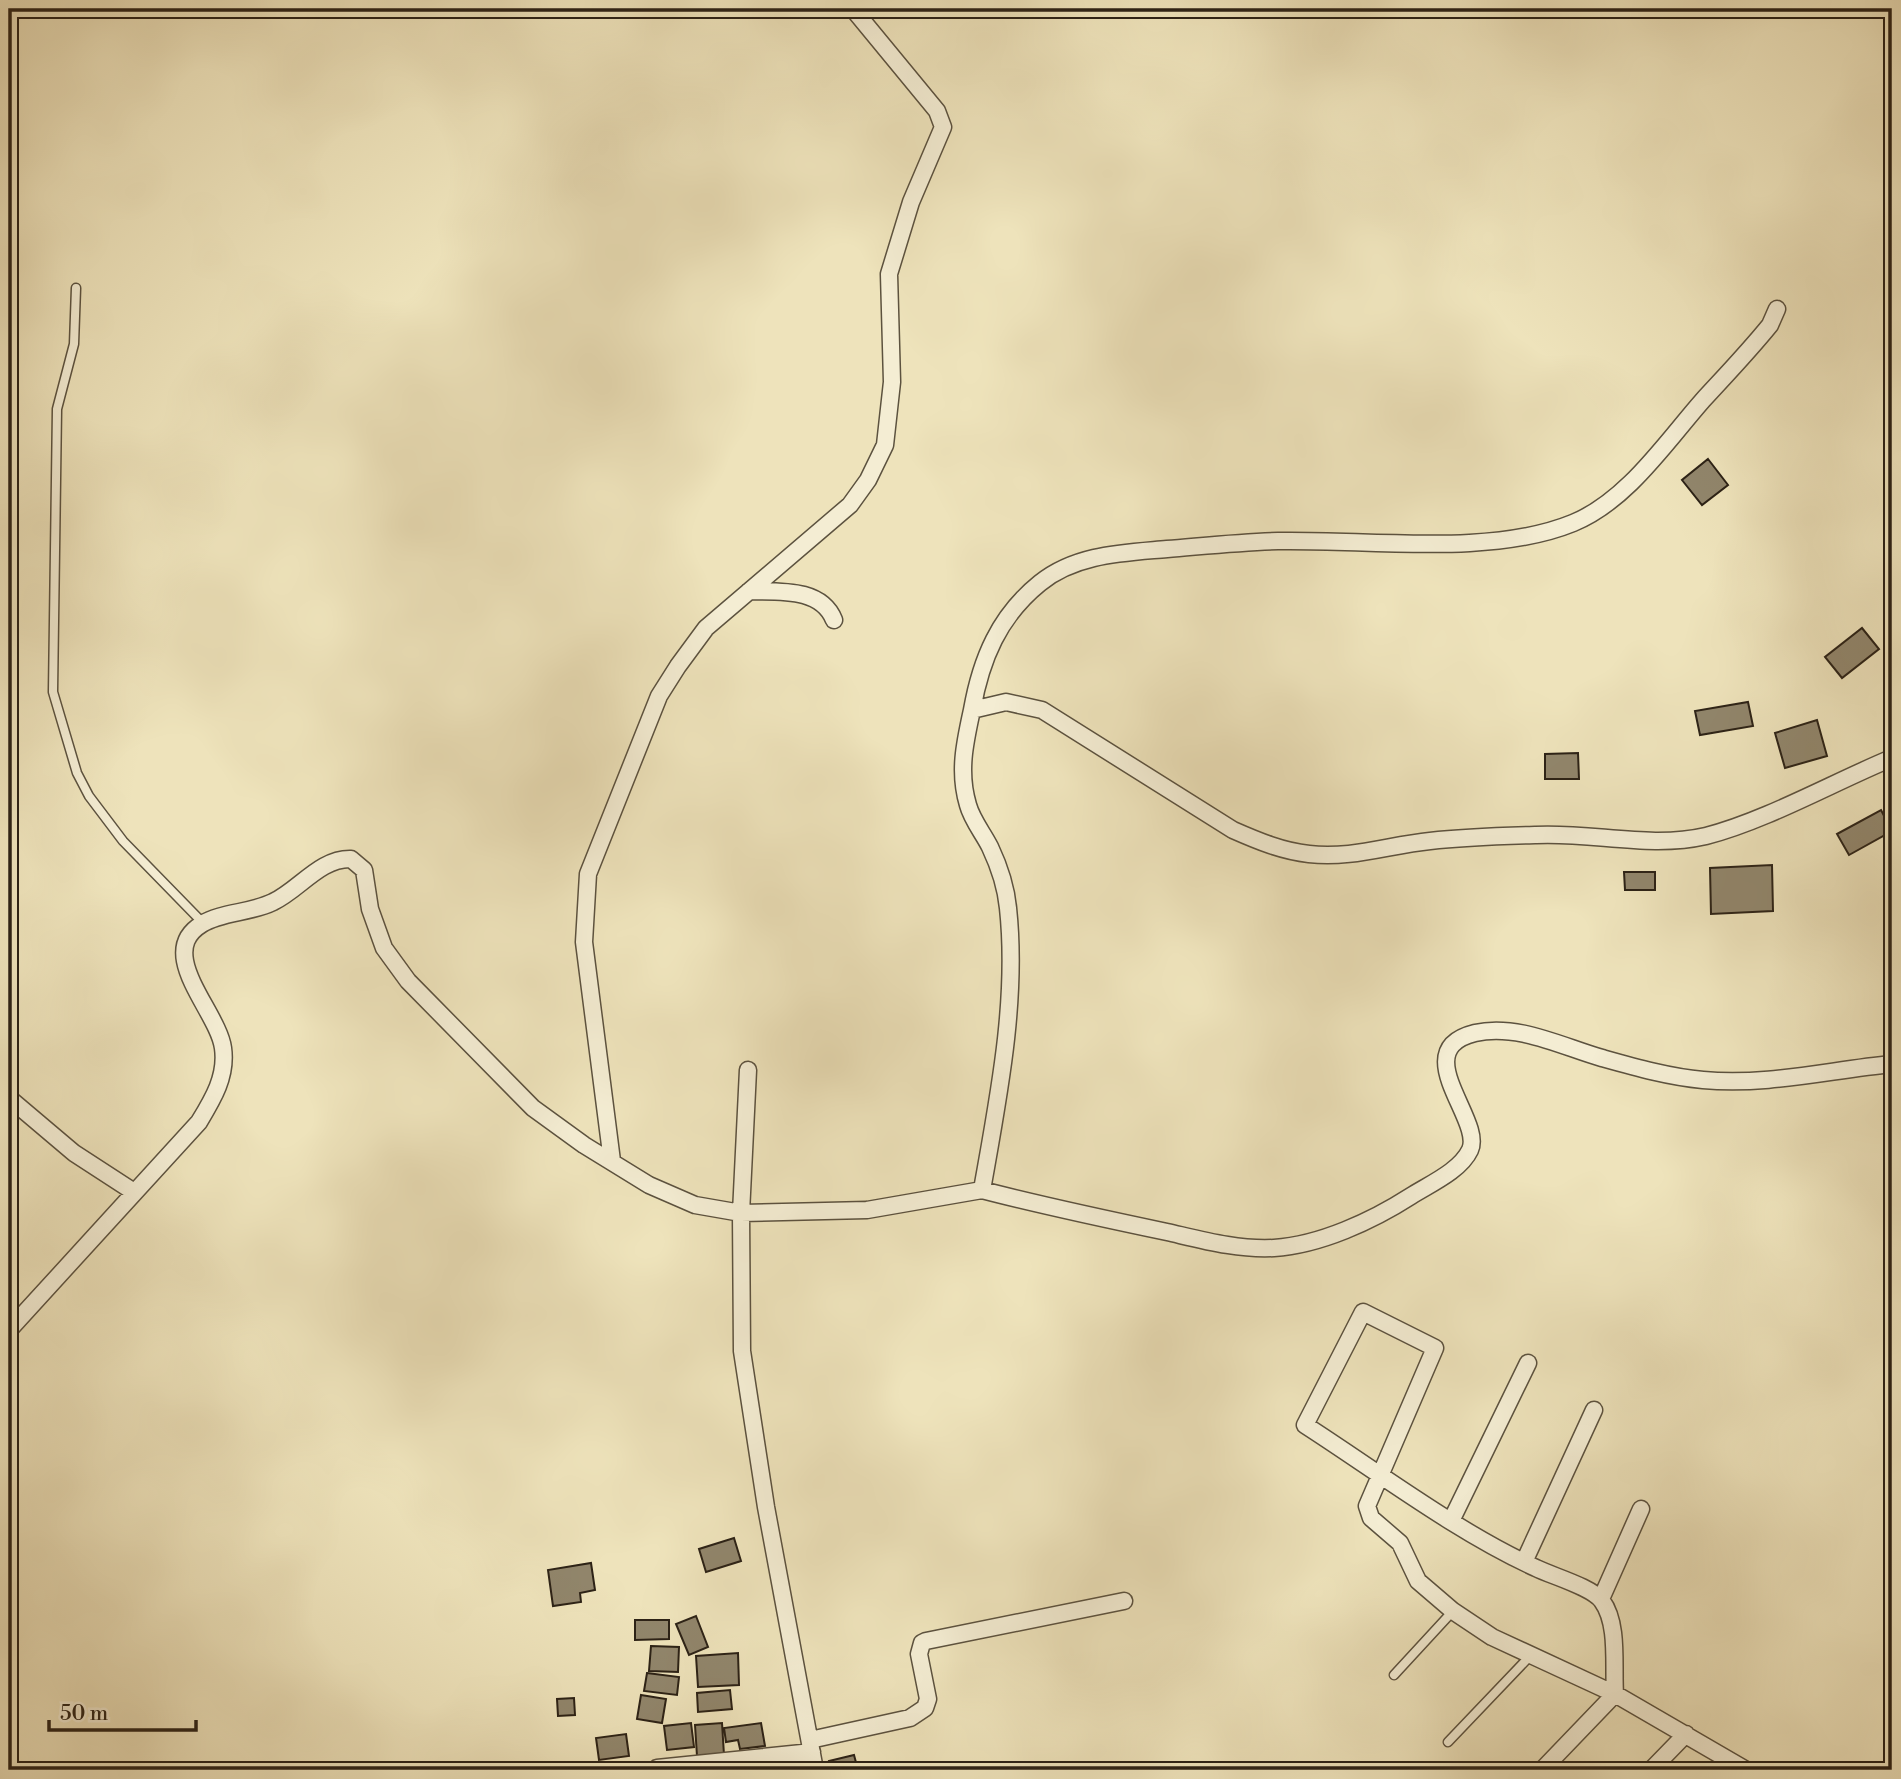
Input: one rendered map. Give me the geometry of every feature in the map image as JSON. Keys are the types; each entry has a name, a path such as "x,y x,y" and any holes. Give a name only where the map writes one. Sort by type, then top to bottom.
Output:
{"street":[{"path":"612,1161 584,942 587,874 659,696 706,628 850,505 868,480 885,445 892,382 889,274 911,202 943,127 937,111 853,9"},
{"path":"982,1190 1001,1067 1010,951 1006,892 989,846 968,805 963,783 963,748 985,655 1010,612 1041,582 1089,558 1278,541 1454,543 1528,535 1575,522 1615,495 1653,458 1770,325 1777,309"},
{"path":"749,591 808,596 826,607 834,620"},
{"path":"972,710 1006,702 1042,710 1166,791 1233,830 1264,844 1310,854 1353,854 1429,841 1538,835 1571,834 1664,842 1686,840 1728,829 1892,758"},
{"path":"9,1330 199,1122 220,1085 223,1048 218,1029 187,975 183,960 188,939 203,923 258,909 277,901 337,860 356,861 366,878 376,932 408,981 533,1108 584,1145 671,1196 695,1205 741,1213 867,1210 982,1190 1061,1210 1240,1248 1298,1245 1361,1222 1402,1202 1449,1172 1468,1154 1472,1146 1471,1134 1447,1069 1453,1045 1464,1037 1496,1032 1544,1039 1601,1058 1703,1080 1759,1081 1892,1064"},
{"path":"748,1070 741,1213 742,1351 768,1520 815,1770"},
{"path":"9,1098 74,1153 134,1192"},
{"path":"1542,1770 1615,1694 1612,1624 1601,1599 1524,1562 1452,1519 1379,1473 1305,1425 1363,1312 1435,1348 1379,1473 1367,1506 1371,1518 1400,1543 1418,1581 1452,1611 1492,1637 1615,1694 1746,1770"},
{"path":"1452,1519 1528,1363"},
{"path":"1524,1562 1594,1410"},
{"path":"1601,1599 1641,1509"},
{"path":"657,1768 811,1746 910,1718 920,1713 928,1699 919,1654 922,1643 1124,1601"},
{"path":"1651,1770 1686,1734"}],"lane":[{"path":"76,288 74,344 57,409 53,692 77,773 89,796 123,841 203,923"},
{"path":"1394,1675 1452,1611"},
{"path":"1448,1741 1531,1655"}],"building":[{"path":"1708,459 1728,485 1702,505 1682,480"},
{"path":"1862,628 1879,649 1842,678 1825,657"},
{"path":"1748,702 1753,726 1700,735 1695,711"},
{"path":"1817,720 1827,756 1785,768 1775,733"},
{"path":"1578,753 1579,779 1545,779 1545,754"},
{"path":"1881,810 1892,831 1849,855 1837,834"},
{"path":"1772,865 1773,911 1711,914 1710,868"},
{"path":"1624,872 1655,872 1655,890 1625,890"},
{"path":"734,1538 741,1561 706,1572 699,1549"},
{"path":"591,1563 595,1590 580,1593 581,1602 553,1606 548,1570"},
{"path":"696,1616 708,1647 689,1655 676,1624"},
{"path":"635,1620 669,1620 669,1639 635,1640"},
{"path":"651,1646 679,1647 678,1672 649,1671"},
{"path":"738,1653 739,1685 698,1687 696,1656"},
{"path":"647,1673 679,1677 677,1695 644,1691"},
{"path":"730,1690 732,1709 698,1712 697,1693"},
{"path":"641,1695 666,1699 662,1723 637,1719"},
{"path":"574,1698 575,1715 558,1716 557,1699"},
{"path":"691,1723 694,1747 667,1750 664,1726"},
{"path":"722,1723 724,1755 697,1756 695,1725"},
{"path":"761,1723 765,1746 740,1749 738,1740 726,1742 724,1728"},
{"path":"626,1734 629,1756 599,1760 596,1738"},
{"path":"854,1755 858,1770 831,1770 829,1761"}]}
